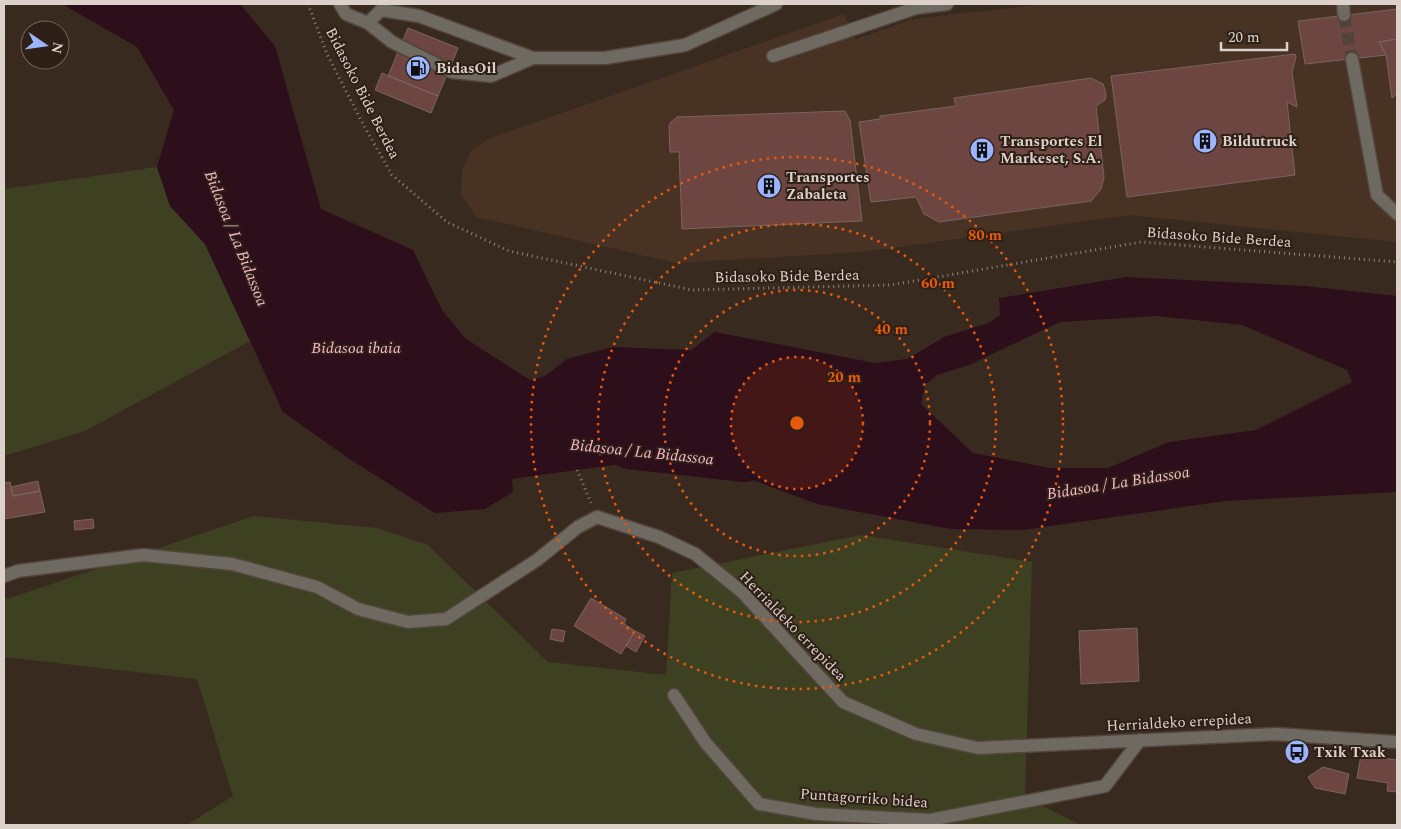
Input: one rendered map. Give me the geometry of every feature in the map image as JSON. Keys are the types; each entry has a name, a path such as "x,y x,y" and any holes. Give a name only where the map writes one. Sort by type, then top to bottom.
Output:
{"street":[{"path":"340,4 346,14 368,24 392,42 452,72 491,76 533,58"},
{"path":"368,24 381,10 419,16 533,58 605,58 685,45 776,4"},
{"path":"773,56 916,8 947,4"},
{"path":"1352,59 1377,195 1397,214"},
{"path":"4,576 18,571 143,555 232,564 317,587 358,609 408,622 446,619 537,560 578,527 597,517"},
{"name":"Herrialdeko errepidea","path":"597,517 659,537 695,554 742,592 843,702 916,734 978,748 1275,734 1397,742"},
{"name":"Puntagorriko bidea","path":"674,695 705,742 759,804 816,814 930,820 1105,786 1140,740"}],"path":[{"name":"Bidasoko Bide Berdea","path":"308,4 327,54 392,175 447,222 509,252 692,290 891,285 1141,242 1397,262"},
{"path":"577,470 597,517"}],"shaded area":[{"path":"1043,4 1397,4 1397,242 1129,215 863,252 676,263 476,217 461,194 462,170 471,151 488,139 844,14 856,39 914,19"}],"green space":[{"path":"157,167 170,206 205,244 250,341 85,431 4,456 4,189"},
{"path":"254,516 377,528 428,545 548,662 666,675 672,573 861,535 1032,562 1025,797 1081,825 187,825 233,796 197,679 4,657 4,600"}],"water":[{"name":"Bidasoa ibaia","path":"62,4 240,4 275,46 321,209 413,250 442,310 466,339 530,380 545,376 567,359 613,347 691,350 715,332 875,363 907,359 946,336 989,323 1000,315 999,298 1127,277 1305,286 1397,296 1397,492 1225,501 1023,530 951,529 817,504 686,455 512,479 513,492 485,509 435,513 348,458 283,412 205,244 170,206 157,167 174,110 137,47","holes":["1157,316 1242,325 1347,370 1352,382 1256,430 1169,442 1108,468 1050,468 973,453 921,404 925,385 937,375 969,365 1060,322"]}],"building":[{"path":"1397,9 1397,39 1379,42 1386,55 1305,64 1298,21"},
{"path":"408,28 458,48 438,96 388,76"},
{"path":"1397,39 1397,94 1392,98 1386,55 1379,42"},
{"name":"Bildutruck","path":"1295,54 1292,72 1297,107 1287,102 1295,175 1127,197 1111,76"},
{"path":"382,73 438,96 431,113 375,90"},
{"name":"Transportes El Markeset, S.A.","path":"1091,78 1103,84 1106,95 1105,100 1096,106 1104,177 1101,189 1091,201 939,222 924,214 916,197 871,202 859,122 880,119 880,116 956,106 954,98"},
{"name":"Transportes Zabaleta","path":"845,111 850,120 862,221 682,229 679,152 670,152 669,126 677,117"},
{"path":"38,481 40,491 13,496 11,487"},
{"path":"10,482 13,496 40,491 45,512 4,519 4,483"},
{"path":"93,519 94,528 75,530 74,521"},
{"path":"591,598 626,619 624,624 635,631 621,654 574,626"},
{"path":"1137,628 1139,681 1081,684 1079,631"},
{"path":"552,629 565,631 563,642 550,639"},
{"path":"635,631 645,636 636,652 626,646"},
{"path":"1361,755 1397,760 1397,792 1387,791 1388,783 1357,778"},
{"path":"1323,767 1349,774 1345,794 1315,788 1308,777"}],"waterway":[{"name":"Bidasoa / La Bidassoa","path":"629,449 745,462"}],"tunnel":[{"path":"1344,15 1352,59"}],"place":[{"name":"BidasOil","path":"418,68"},
{"name":"Bildutruck","path":"1205,141"},
{"name":"Transportes El Markeset, S.A.","path":"982,150"},
{"name":"Transportes Zabaleta","path":"769,186"},
{"name":"Txik Txak","path":"1297,752"}]}
